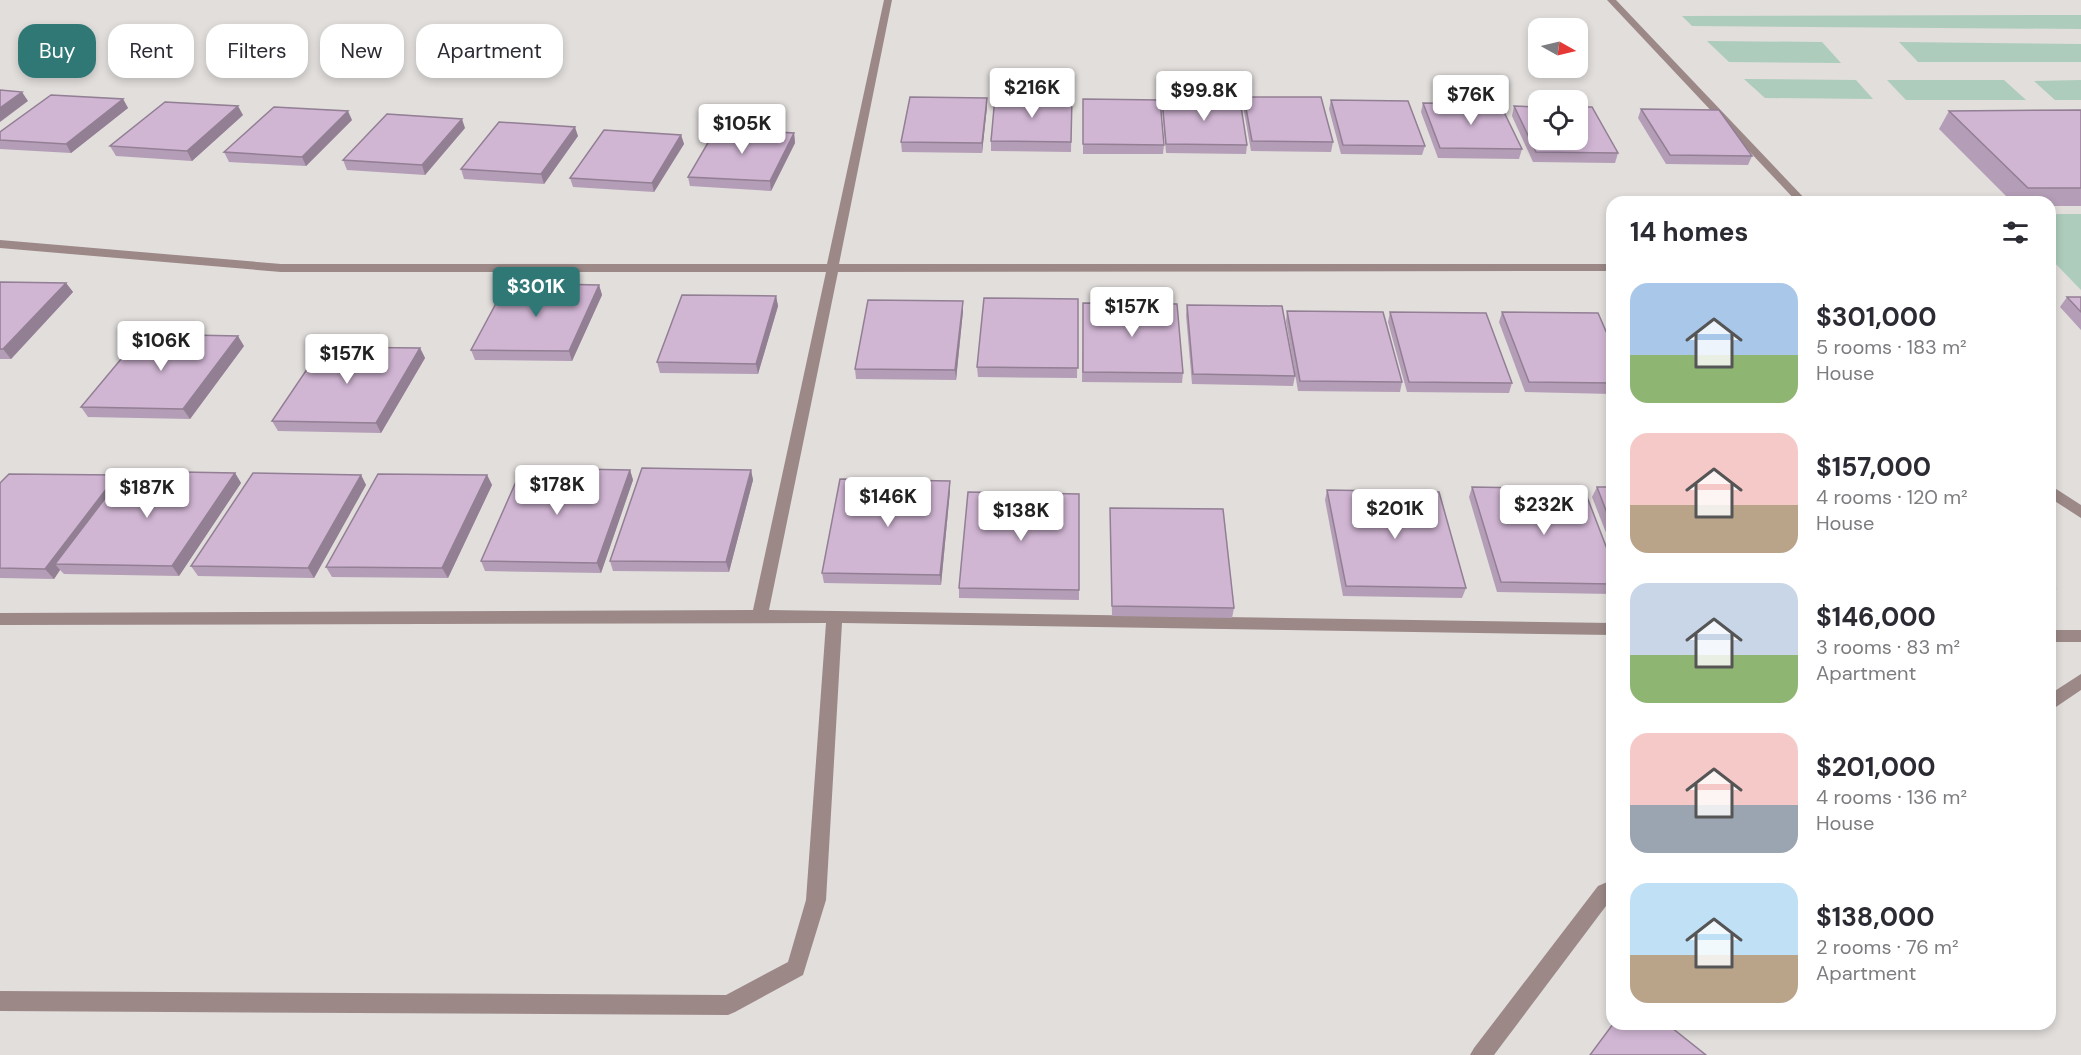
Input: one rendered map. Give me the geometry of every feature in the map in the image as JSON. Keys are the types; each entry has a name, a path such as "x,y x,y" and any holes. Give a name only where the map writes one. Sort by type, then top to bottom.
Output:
{"street":[{"path":"760,616 888,0"},
{"path":"1611,0 1797,196"},
{"path":"0,244 281,268 1606,268"},
{"path":"2056,494 2081,513"},
{"path":"0,619 760,616 1606,629"},
{"path":"0,1001 728,1005 796,968 816,900 834,617"},
{"path":"2056,636 2081,636"},
{"path":"2056,700 2081,681"},
{"path":"1481,1055 1606,892"}],"green space":[{"path":"2081,15 2081,29 1692,26 1682,16"},
{"path":"1707,41 1822,42 1841,63 1729,62"},
{"path":"1899,42 2081,44 2081,62 1918,62"},
{"path":"1744,79 1856,80 1873,99 1765,98"},
{"path":"1887,80 2004,80 2026,100 1906,100"},
{"path":"2081,80 2081,100 2055,100 2034,81"},
{"path":"2056,214 2081,214 2081,290 2056,264"}],"building":[{"path":"0,90 22,92 0,108"},
{"path":"51,95 123,99 66,144 0,140 0,132"},
{"path":"910,97 987,98 982,143 901,142"},
{"path":"995,97 1072,97 1071,142 991,141"},
{"path":"1244,97 1321,97 1333,142 1252,141"},
{"path":"1083,99 1160,100 1164,145 1083,144"},
{"path":"1162,99 1240,100 1247,145 1166,144"},
{"path":"1331,100 1408,101 1425,146 1343,145"},
{"path":"165,102 238,106 187,151 110,146"},
{"path":"1423,103 1500,104 1522,149 1440,148"},
{"path":"1514,106 1528,107 1528,135"},
{"path":"274,107 348,111 302,157 224,152"},
{"path":"1588,107 1592,107 1618,153 1536,152 1535,150 1588,150"},
{"path":"1641,109 1719,110 1752,156 1670,155"},
{"path":"2081,110 2081,188 2028,188 1949,111"},
{"path":"387,114 462,119 422,165 343,160"},
{"path":"499,122 575,127 541,174 461,169"},
{"path":"716,129 794,133 770,181 688,177"},
{"path":"604,130 681,135 652,183 570,178"},
{"path":"0,282 66,283 3,349 0,349"},
{"path":"507,283 599,285 569,351 471,350"},
{"path":"682,295 776,296 756,364 657,362"},
{"path":"2067,297 2081,297 2081,312"},
{"path":"984,298 1078,299 1078,368 977,367"},
{"path":"868,300 963,301 955,370 855,369"},
{"path":"1083,303 1177,304 1183,373 1083,372"},
{"path":"1187,305 1282,306 1295,376 1193,374"},
{"path":"1287,311 1383,312 1402,382 1300,381"},
{"path":"1390,312 1486,313 1512,383 1409,382"},
{"path":"1502,312 1598,313 1606,331 1606,383 1529,382"},
{"path":"142,334 238,336 183,409 81,407"},
{"path":"322,347 420,348 376,423 272,421"},
{"path":"522,468 630,470 597,563 481,561"},
{"path":"642,468 751,470 726,562 610,561"},
{"path":"126,471 235,473 172,566 55,564"},
{"path":"253,473 361,475 308,568 191,566"},
{"path":"9,474 117,475 45,569 0,568 0,483"},
{"path":"378,474 487,475 442,568 326,567"},
{"path":"840,479 950,481 940,575 822,573"},
{"path":"1472,487 1584,489 1606,546 1606,584 1501,582"},
{"path":"1597,487 1606,487 1606,510"},
{"path":"1327,490 1439,492 1466,588 1346,586"},
{"path":"968,492 1079,494 1079,590 959,588"},
{"path":"1110,508 1223,509 1234,608 1112,606"},
{"path":"1609,1030 1675,1030 1706,1055 1590,1055"}]}
